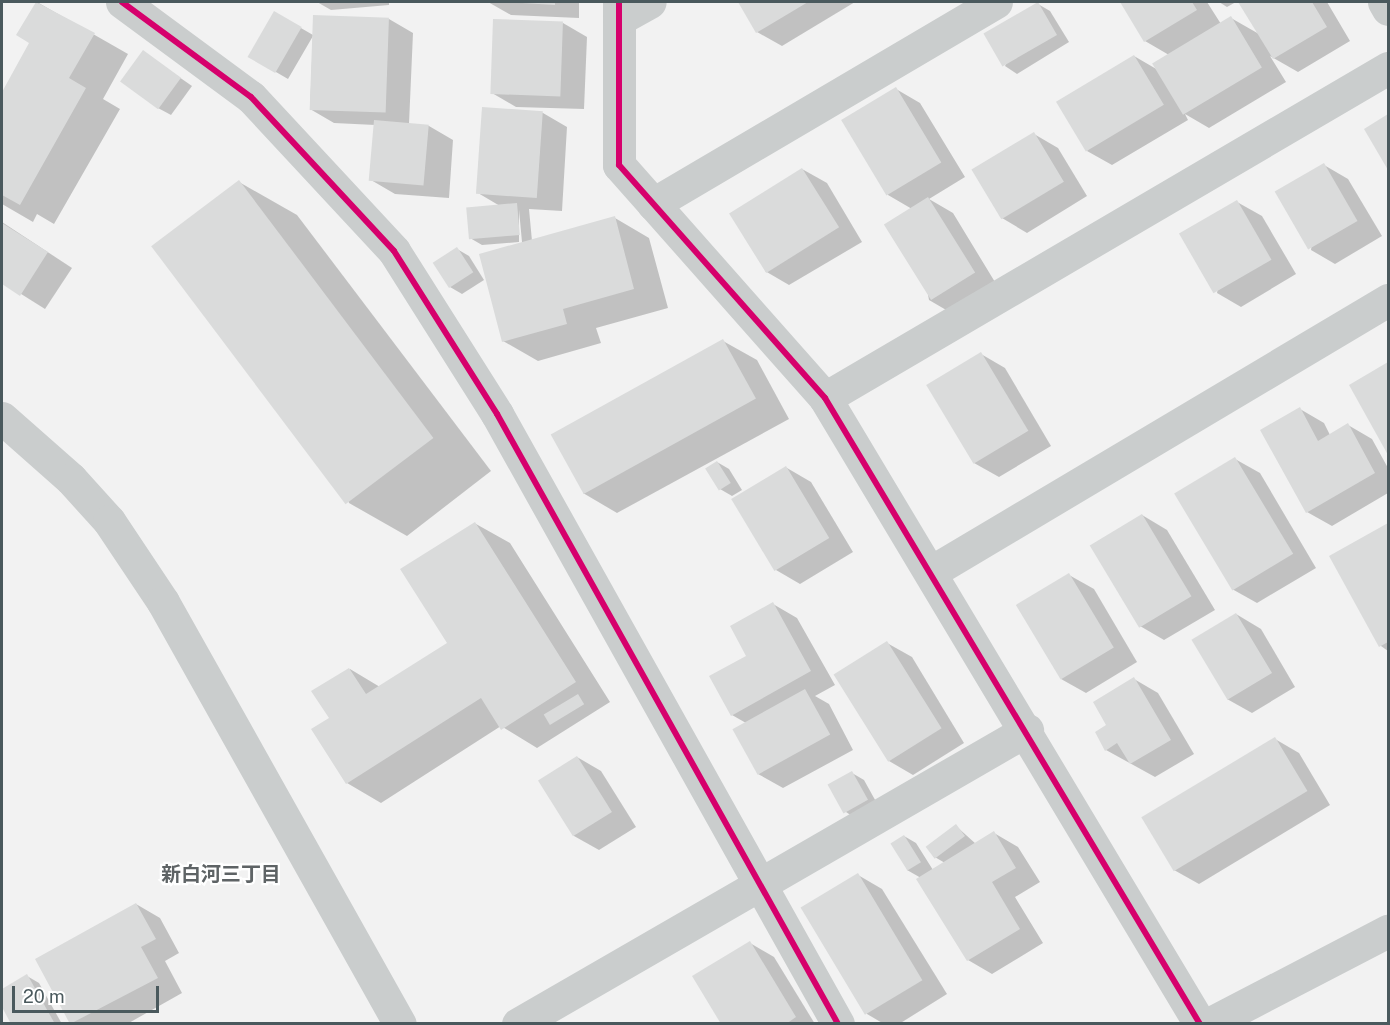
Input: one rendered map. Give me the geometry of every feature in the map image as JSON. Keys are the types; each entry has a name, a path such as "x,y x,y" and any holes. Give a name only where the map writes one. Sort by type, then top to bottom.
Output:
{"street":[{"path":"122,2 251,97 394,251 497,414 838,1023"},
{"path":"650,2 619,10 619,165 825,398 1027,730 1200,1023"},
{"path":"653,204 996,2"},
{"path":"1384,2 1389,9"},
{"path":"825,398 1389,68"},
{"path":"931,572 1389,300"},
{"path":"2,418 79,487 157,593 400,1023"},
{"path":"518,1023 762,886 1027,730"},
{"path":"1209,1023 1389,931"}],"building":[{"path":"36,2 95,33 69,78 86,88 20,205 2,195 2,92 29,43 16,35"},
{"path":"555,2 555,5 522,3"},
{"path":"738,2 808,2 756,33"},
{"path":"1038,2 1057,35 1002,66 983,34"},
{"path":"1120,2 1192,2 1197,10 1144,42"},
{"path":"1238,2 1312,2 1327,27 1273,59"},
{"path":"274,11 302,27 275,73 248,57"},
{"path":"313,15 389,18 386,113 310,110"},
{"path":"1231,16 1262,67 1183,115 1152,63"},
{"path":"493,19 563,21 560,96 490,94"},
{"path":"143,50 181,78 158,109 120,82"},
{"path":"1134,55 1164,105 1086,152 1056,102"},
{"path":"896,87 941,162 886,195 841,120"},
{"path":"482,107 543,111 537,198 476,194"},
{"path":"1388,114 1388,170 1364,129"},
{"path":"374,120 429,125 423,186 369,181"},
{"path":"1034,132 1064,182 1001,219 971,170"},
{"path":"1324,163 1358,221 1308,250 1275,192"},
{"path":"802,168 839,227 766,273 729,214"},
{"path":"239,180 433,438 346,504 151,246"},
{"path":"928,197 975,272 931,300 884,225"},
{"path":"1237,200 1272,260 1213,293 1179,234"},
{"path":"517,203 520,235 469,239 466,207"},
{"path":"615,216 634,289 563,309 567,324 502,342 479,254"},
{"path":"2,223 48,252 20,296 2,284"},
{"path":"457,247 473,272 449,288 433,263"},
{"path":"723,339 756,398 584,494 551,435"},
{"path":"981,352 1028,431 974,464 926,385"},
{"path":"1388,362 1388,455 1349,385"},
{"path":"1300,407 1318,441 1348,423 1375,473 1306,513 1260,430"},
{"path":"1235,457 1293,554 1232,590 1174,494"},
{"path":"717,461 731,483 719,490 705,468"},
{"path":"786,466 829,538 774,571 731,499"},
{"path":"1142,514 1191,596 1139,628 1090,545"},
{"path":"475,522 576,682 501,730 481,698 346,784 311,729 329,718 311,691 349,668 366,694 447,643 400,569"},
{"path":"1388,523 1388,642 1379,647 1329,556"},
{"path":"1069,573 1114,648 1061,680 1016,605"},
{"path":"773,602 811,671 731,716 709,676 746,656 730,626"},
{"path":"1236,613 1272,673 1227,700 1191,640"},
{"path":"887,641 942,728 888,762 834,674"},
{"path":"1134,677 1171,740 1130,764 1117,743 1105,751 1095,732 1106,725 1093,702"},
{"path":"805,689 830,734 758,775 732,729"},
{"path":"578,694 584,704 550,725 544,715"},
{"path":"1275,737 1307,791 1174,871 1141,817"},
{"path":"577,756 612,812 573,836 538,780"},
{"path":"852,771 868,800 844,813 828,785"},
{"path":"956,824 965,836 935,859 926,847"},
{"path":"994,831 1016,868 992,882 1020,929 967,961 916,879"},
{"path":"904,835 921,862 907,871 890,843"},
{"path":"858,873 922,980 865,1015 801,908"},
{"path":"136,903 156,939 141,947 158,978 70,1024 35,959"},
{"path":"750,941 796,1017 786,1024 721,1024 692,976"},
{"path":"27,974 55,1024 11,1024 2,1007 2,989"}],"cycle path":[{"path":"122,2 251,97 394,251 497,414 838,1024"},
{"path":"619,2 619,165 825,398 1200,1024"}],"district":[{"name":"新白河三丁目","path":"221,874"}]}
